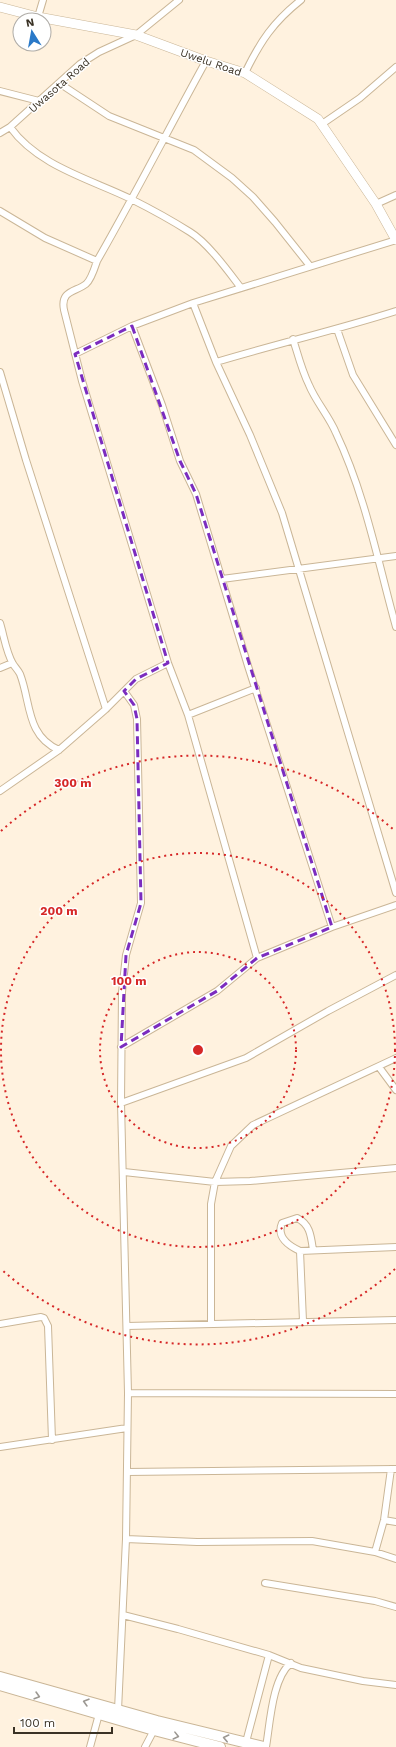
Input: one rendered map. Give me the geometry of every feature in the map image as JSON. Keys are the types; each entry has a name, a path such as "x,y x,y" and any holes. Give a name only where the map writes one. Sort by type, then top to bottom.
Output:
{"main road":[{"path":"0,1677 118,1710 265,1747"},
{"path":"0,1685 154,1730 220,1747"}],"street":[{"path":"39,12 43,0"},
{"name":"Uwasota Road","path":"0,133 10,127 80,64 99,52 136,35 179,0"},
{"path":"245,73 258,46 284,13 301,0"},
{"name":"Uwelu Road","path":"0,7 19,12"},
{"name":"Uwelu Road","path":"52,20 136,35 206,61 245,73 312,113 322,124 376,204 396,240"},
{"path":"206,61 163,138 132,200 97,261 86,284 70,292 63,305 75,354 168,663 188,715 257,958"},
{"path":"322,124 360,98 396,67"},
{"path":"59,83 109,116 194,150 232,178 253,198 275,222 310,266"},
{"path":"0,91 39,101"},
{"path":"10,127 34,153 74,174 132,200 192,233 219,260 241,288"},
{"path":"376,204 396,195"},
{"path":"0,211 45,238 97,261"},
{"path":"75,354 132,326 193,303 396,240"},
{"path":"193,303 216,362 250,435 282,512 396,893"},
{"path":"216,362 293,339 337,329 396,311"},
{"path":"132,326 162,405 180,461 196,494 332,927"},
{"path":"337,329 353,375 396,445"},
{"path":"293,339 309,386 336,432 342,447 369,523 377,559 396,627"},
{"path":"0,372 106,709"},
{"path":"222,579 396,556"},
{"path":"0,622 12,663 20,673 29,713 38,732 49,745 59,750"},
{"path":"0,668 12,663"},
{"path":"0,791 59,750 106,709 136,679 168,663"},
{"path":"188,715 256,688"},
{"path":"118,1710 126,1539 128,1393 124,1172 121,1104 122,992 126,955 141,903 137,719 134,705 124,691"},
{"path":"121,1047 217,991 257,958 332,927 396,904"},
{"path":"121,1104 246,1058 328,1011 396,975"},
{"path":"211,1323 210,1218 215,1182 231,1146 253,1125 396,1058"},
{"path":"379,1067 396,1090"},
{"path":"124,1172 215,1182 250,1181 396,1168"},
{"path":"313,1250 308,1227 304,1222 297,1218 282,1223 279,1229 281,1235 287,1244 300,1251 396,1247"},
{"path":"300,1251 303,1321"},
{"path":"0,1324 41,1317 44,1318 48,1326 52,1440"},
{"path":"127,1326 396,1320"},
{"path":"128,1393 396,1394"},
{"path":"0,1448 127,1428"},
{"path":"127,1472 393,1469 384,1520 375,1552"},
{"path":"384,1520 396,1522"},
{"path":"126,1539 197,1542 312,1541 375,1552 396,1559"},
{"path":"265,1583 375,1601 396,1607"},
{"path":"123,1615 269,1655 301,1668 363,1681 396,1685"},
{"path":"246,1742 269,1655"},
{"path":"265,1747 276,1691 285,1668 291,1663"},
{"path":"90,1747 99,1714"},
{"path":"145,1747 154,1730"}],"highlighted area":[{"path":"132,326 180,461 196,494 332,927 257,958 217,991 121,1047 126,955 141,903 137,719 134,705 124,691 136,679 168,663 75,354"}]}
